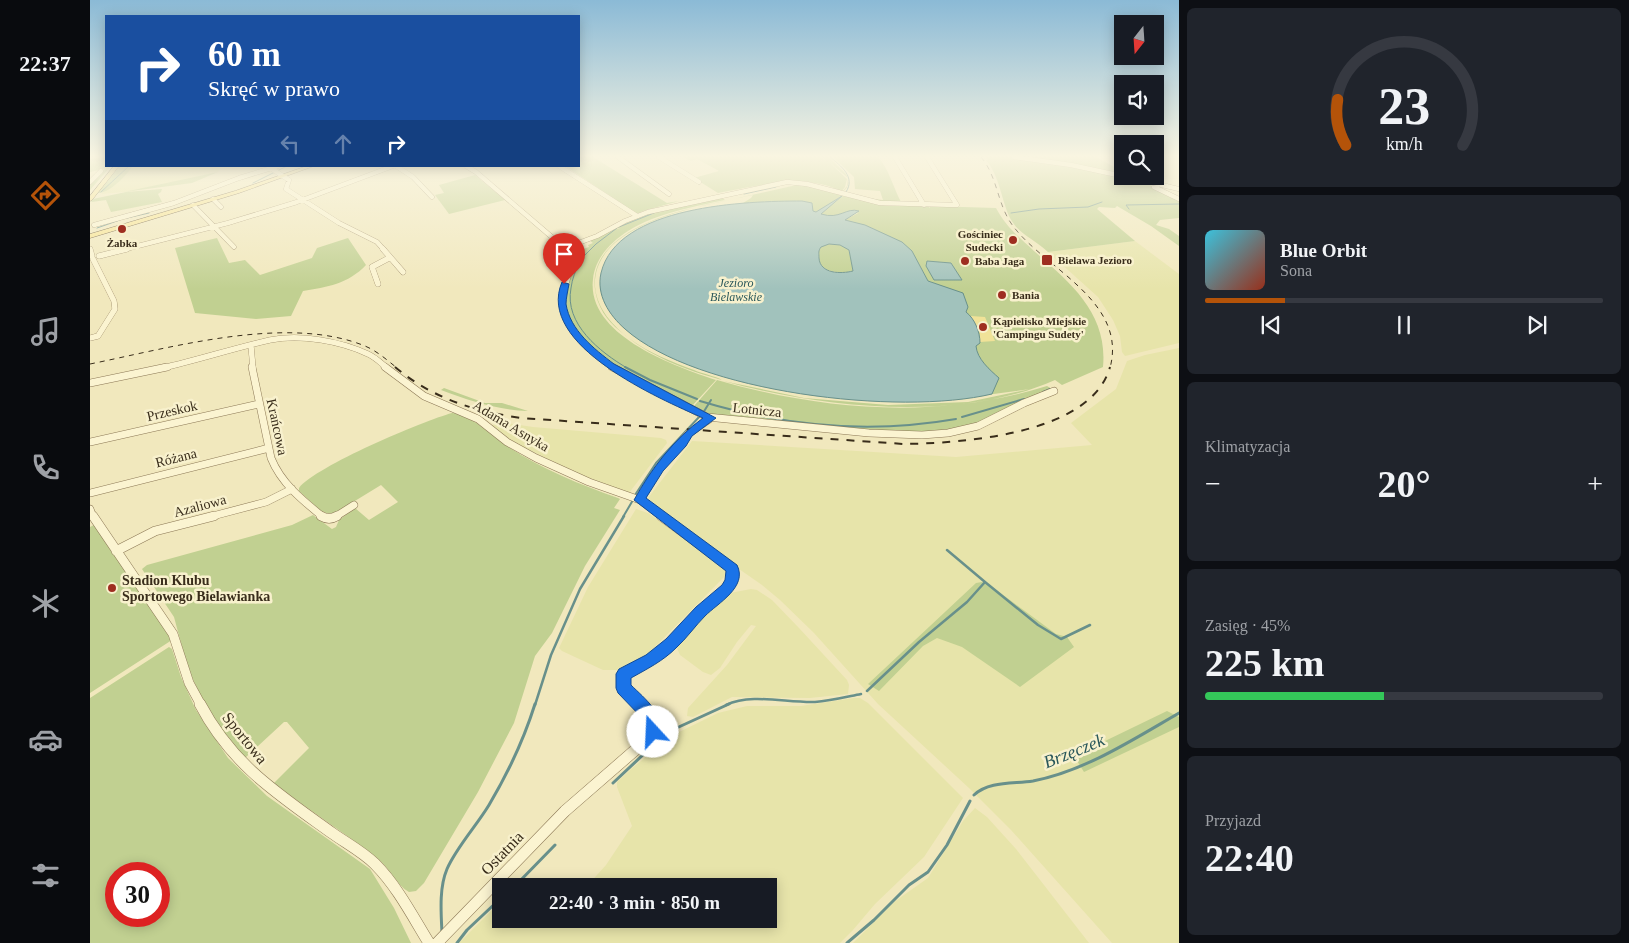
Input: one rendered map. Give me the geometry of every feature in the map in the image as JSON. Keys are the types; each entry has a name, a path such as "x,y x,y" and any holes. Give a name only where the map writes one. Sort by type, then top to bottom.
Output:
{"main road":[{"path":"91,235 206,201"}],"street":[{"path":"94,225 179,201"},
{"path":"215,201 221,207"},
{"path":"93,258 300,201"},
{"path":"306,201 339,223 377,242 403,272"},
{"path":"510,201 565,248 598,235 637,216 692,201"},
{"path":"613,201 637,216"},
{"path":"868,201 957,205 954,201"},
{"path":"922,201 924,205"},
{"path":"193,205 234,247"},
{"name":"Lotnicza","path":"565,248 573,259 563,290 562,306 566,319 574,331 606,363 708,418 869,432 922,435 948,433 978,426 1024,403 1054,391"},
{"path":"90,249 116,308 98,336 90,338"},
{"path":"378,284 372,267 389,258"},
{"name":"Adama Asnyka","path":"90,383 199,360 272,340 292,338 337,343 360,350 380,361 424,396 478,419 507,442 536,458 589,482 636,498 732,568"},
{"name":"Krańcowa","path":"251,346 253,375 275,469 292,489 324,518 333,518 354,505"},
{"name":"Przeskok","path":"90,442 259,404"},
{"path":"636,498 688,434 708,418"},
{"name":"Różana","path":"90,493 269,448"},
{"name":"Azaliowa","path":"116,551 155,531 266,502 292,489"},
{"name":"Sportowa","path":"90,509 94,519 174,635 183,669 193,690 209,721 228,747 270,789 375,864 434,943"},
{"name":"Ostatnia","path":"434,943 449,931 559,816 645,743 653,732 653,722 624,688 622,680 624,673 651,660 671,644 701,611 727,589 732,580 732,568"}],"shaded area":[{"path":"1135,241 1179,274 1179,343 1125,356 1122,352 1120,336 1113,320 1098,297 1048,252"},
{"path":"1179,348 1179,943 1112,943 1011,830 969,788 878,704 814,633 780,600 762,585 676,525 648,498 692,441 956,457 1092,445 1071,423 1116,389 1127,361"},
{"path":"499,422 533,427 661,438 666,440 667,443 629,493 591,480 511,441 491,426"},
{"path":"636,509 648,513 724,567 728,573 642,660 617,670 603,670 559,648 588,587"},
{"path":"751,589 757,590 772,600 799,628 847,680 849,685 848,694 810,698 732,697 693,717 687,716 688,708 727,665 756,626 751,625 720,668 711,675 703,672 680,655 677,648 678,642 720,599 730,593"},
{"path":"860,698 868,703 963,798 924,857 875,904 840,943 459,943 492,910 492,928 777,928 777,878 594,878 606,865 632,826 617,787 617,782 631,769 673,735 718,713 747,706 801,706"},
{"path":"975,808 987,817 1016,849 1089,943 853,943 894,902 928,878 963,821"}],"green space":[{"path":"106,201 162,202 111,212"},
{"path":"439,201 501,201 449,214"},
{"path":"618,201 664,201 667,203 679,201 643,211 637,214"},
{"path":"704,201 720,201 663,215 628,231 605,251 594,271 595,299 603,316 618,332 657,357 716,380 692,406 616,367 598,354 582,339 570,323 564,305 567,282 575,260 577,261 578,258 568,249 572,248 577,251 589,247 588,245 593,243 589,240 616,228 620,229 616,227 647,214"},
{"path":"746,201 867,201 887,206 996,208 1013,231 1061,275 1084,301 1100,331 1103,348 1103,367 1062,385 1055,380 1030,389 986,395 995,386 990,384 987,368 972,346 980,341 976,325 936,284 928,281 916,259 851,257 853,271 846,272 832,271 821,266 817,255 819,247 830,243 847,246 851,255 848,221 845,220 858,213 855,210 827,222 812,211 811,203 743,203"},
{"path":"1004,201 1179,201 1179,218 1160,220 1156,225 1169,229 1179,236 1179,246 1151,226 1117,206 1115,208 1099,207 1097,209 1135,241 1048,252 1018,229 1010,218"},
{"path":"703,206 656,220 631,232 612,246 599,264 601,258 611,246 638,227 670,214"},
{"path":"217,238 229,263 245,260 260,275 312,258 317,248 348,238 366,265 352,277 337,284 303,291 291,316 256,319 195,313 175,248"},
{"path":"596,295 602,310 607,316 630,339 645,349 722,380 695,372 655,355 643,348 631,340 615,327 607,318 600,307"},
{"path":"717,380 757,391 799,399 882,407 965,404 1006,397 1047,386 1052,389 984,421 949,432 877,432 703,414 694,406"},
{"path":"723,381 804,398 762,390"},
{"path":"444,388 485,403 502,403 528,411 484,404 441,390"},
{"path":"1030,389 977,402 934,406 890,407 804,398 888,405 968,402"},
{"path":"452,413 464,416 539,465 620,499 614,508 620,510 585,566 552,633 535,656 514,723 478,792 424,883 416,891 409,892 400,885 378,859 274,783 309,748 287,722 284,722 245,758 217,724 202,698 188,669 174,617 142,569 147,565 292,525 313,515 332,529 336,527 339,520 355,508 369,520 398,502 381,485 332,515 321,511 299,491 299,488 326,468 371,445"},
{"name":"Stadion Klubu Sportowego Bielawianka","path":"94,525 172,640 90,693 90,527"},
{"path":"982,582 991,586 1056,634 1067,637 1074,647 1020,687 962,647 937,638 923,646 879,691 868,684 976,583"},
{"path":"169,647 172,649 181,677 196,710 228,758 267,796 370,869 394,908 411,943 90,943 90,698"},
{"path":"1167,711 1179,717 1179,727 1084,772 1074,756"}],"sand":[{"name":"Kąpielisko Miejskie 'Campingu Sudety'","path":"971,316 985,317 995,341 980,342 980,334"}],"water":[{"name":"Jezioro Bielawskie","path":"778,201 812,203 813,211 816,212 836,201 821,214 838,215 854,210 859,211 845,220 865,225 902,242 912,251 928,281 963,293 968,307 966,312 974,322 979,334 980,343 976,346 977,351 984,364 999,378 992,394 952,400 906,402 854,400 801,394 748,383 700,369 658,351 625,329 609,311 602,297 600,289 601,273 612,250 631,233 657,220 718,206","holes":["829,244 840,245 849,250 853,271 832,272 820,263 819,250 821,247"]},
{"path":"927,261 951,263 962,280 934,280 926,266"}],"waterway":[{"path":"1011,213 1039,209 1088,207 1102,202"},
{"path":"1129,209 1126,205 1179,204"},
{"path":"127,218 149,213"},
{"path":"619,227 654,213"},
{"path":"97,228 120,220"},
{"path":"580,260 596,244 617,228"},
{"path":"570,248 582,257"},
{"path":"579,262 571,288 570,301 573,313 586,336 606,354 627,368"},
{"path":"625,367 650,380 697,399"},
{"path":"1043,392 1050,389"},
{"path":"962,417 1024,399"},
{"path":"709,404 711,400"},
{"path":"700,401 709,404"},
{"path":"703,413 709,404"},
{"path":"709,404 731,410 795,422 827,425 891,426 924,424 956,419"},
{"path":"635,495 656,463 700,416"},
{"path":"623,517 633,500"},
{"path":"535,705 551,655 580,589 624,516"},
{"path":"947,550 985,582"},
{"path":"867,691 919,642 967,602 985,582"},
{"path":"985,582 1038,625 1061,639 1090,625"},
{"path":"726,705 736,701 758,699 815,702 861,694"},
{"path":"442,933 441,909 444,876 456,853 503,781 521,743 535,704"},
{"path":"670,731 729,704"},
{"name":"Brzęczek","path":"974,795 994,785 1033,781 1071,770 1109,753 1179,713"},
{"path":"613,783 663,736"},
{"name":"Brzęczek","path":"847,943 874,920 909,885 928,872 947,845 970,801"},
{"path":"523,878 555,845"},
{"path":"457,943 467,930 492,906"}],"railway":[{"path":"1001,201 1013,226 1027,242 1080,288 1096,305 1107,324 1112,344 1110,368"},
{"path":"90,364 228,337 265,333 300,333 334,337 365,346 378,353 397,368"},
{"path":"395,367 424,387 454,402 521,418 904,444 990,437 1022,431 1052,421 1078,408 1098,390 1110,367"}],"place":[{"name":"Żabka","path":"122,229"},
{"name":"Gościniec Sudecki","path":"1013,240"},
{"name":"Bielawa Jezioro","path":"1047,260"},
{"name":"Baba Jaga","path":"965,261"},
{"name":"Bania","path":"1002,295"},
{"name":"Kąpielisko Miejskie 'Campingu Sudety'","path":"983,327"},
{"name":"Stadion Klubu Sportowego Bielawianka","path":"112,588"}],"route":[{"path":"564,284 562,294 563,312 580,340 611,366 698,414 710,418 688,434 650,480 640,500 732,568 732,580 727,589 701,611 671,644 651,660 626,671 624,674 622,681 624,688 649,715 653,722 653,732"}]}
